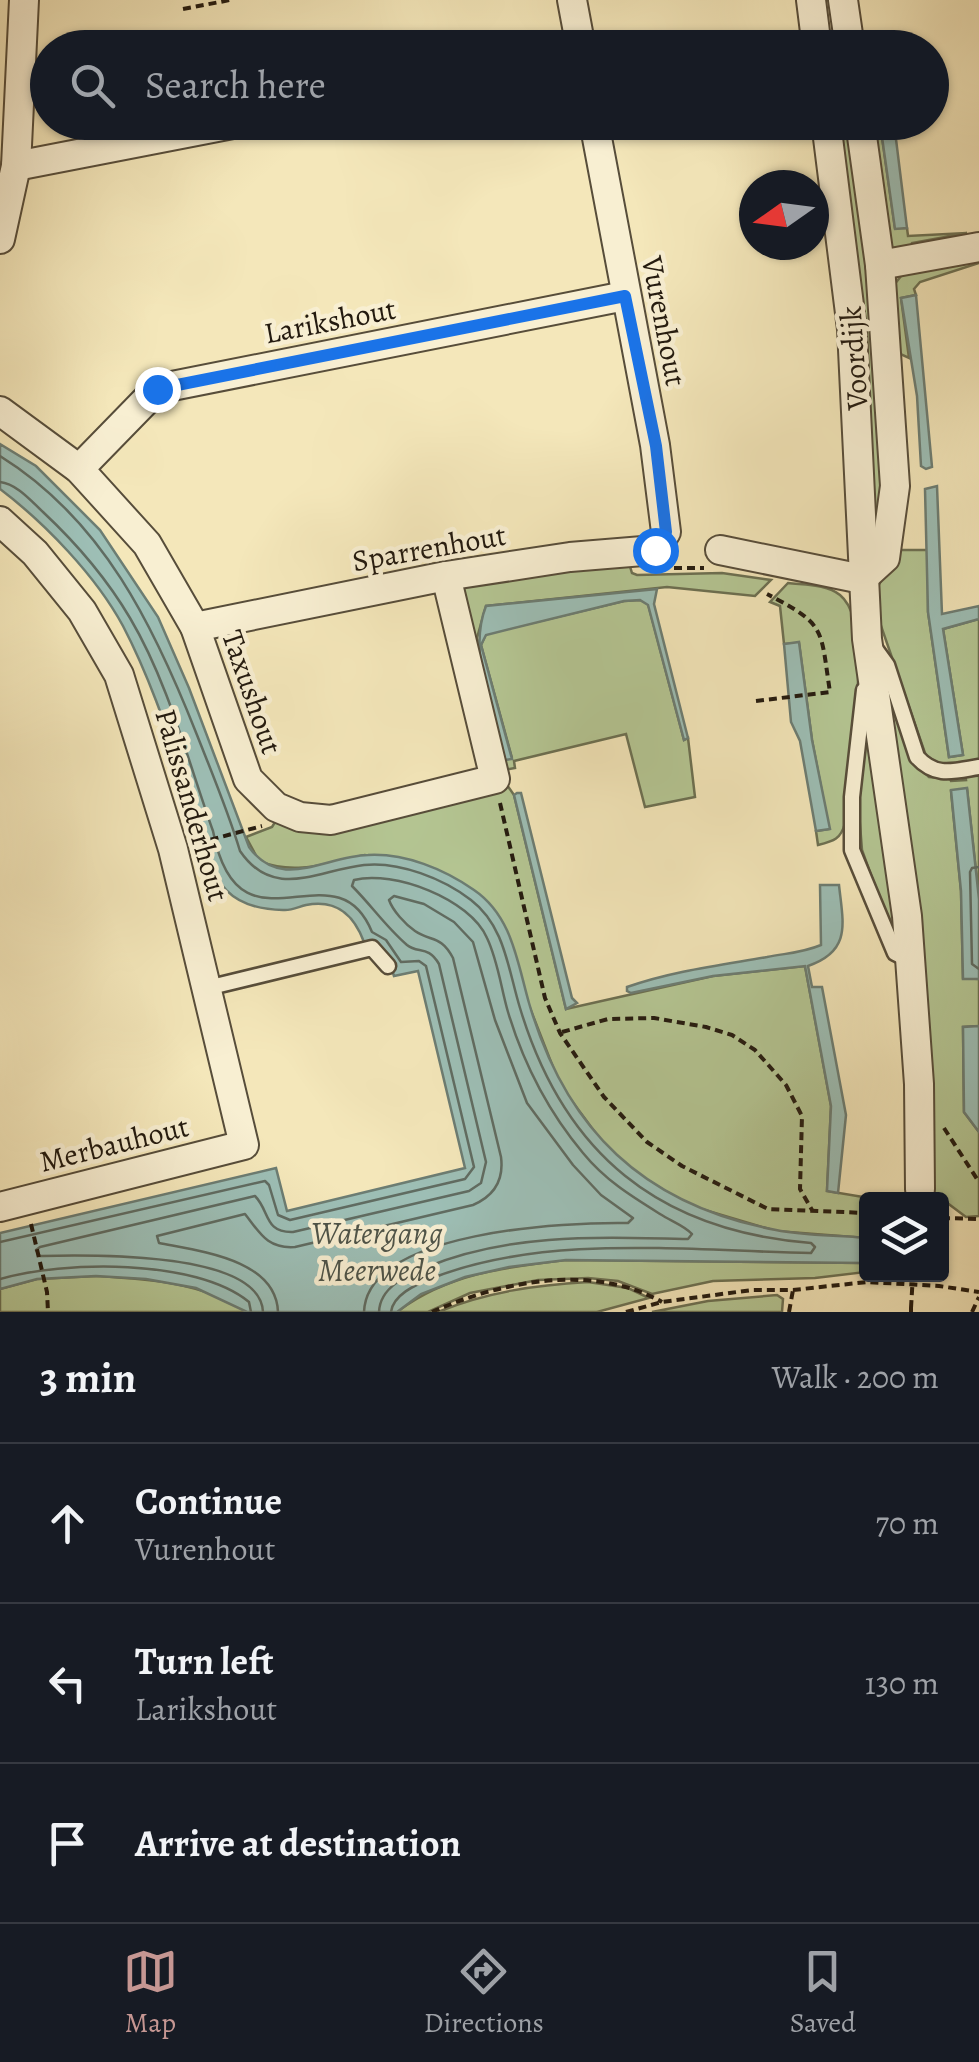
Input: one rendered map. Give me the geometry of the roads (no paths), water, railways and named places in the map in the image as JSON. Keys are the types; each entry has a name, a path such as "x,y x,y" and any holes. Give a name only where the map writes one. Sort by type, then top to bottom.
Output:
{"street":[{"path":"0,240 16,166 24,0"},
{"path":"572,0 577,30"},
{"path":"811,0 815,30"},
{"path":"843,0 847,30"},
{"path":"16,166 150,140"},
{"name":"Vurenhout","path":"597,140 656,446 666,532"},
{"name":"Voordijk","path":"828,140 852,328 862,579 869,652 907,916 920,1189"},
{"name":"Voordijk","path":"862,579 884,558 895,486 880,265 863,140"},
{"path":"880,265 979,248"},
{"name":"Larikshout","path":"80,470 157,389 625,296"},
{"name":"Taxushout","path":"0,411 80,470 147,544 195,626 248,779 276,807 300,818 331,820 495,778 446,576"},
{"name":"Palissanderhout","path":"0,521 35,553 82,611 119,675 173,849 244,1145"},
{"name":"Sparrenhout","path":"195,626 446,576 570,557 655,550 666,532"},
{"path":"720,550 862,579"},
{"name":"Merbauhout","path":"13,1204 244,1145"}],"lane":[{"path":"869,652 887,665 918,757 938,773 979,767"},
{"name":"Voordijk","path":"869,652 852,797 852,850 894,953 910,960"},
{"path":"208,988 372,948 388,966"}],"water":[{"path":"882,140 896,140 907,228 895,229"},
{"path":"916,295 932,467 926,469 921,466 917,396 901,298"},
{"name":"Watergang Meerwede","path":"0,444 36,466 100,530 158,617 249,847 262,860 289,870 382,855 437,869 474,890 505,926 545,1048 565,1089 617,1155 650,1181 687,1202 729,1218 787,1232 859,1237 859,1263 566,1260 465,1277 421,1294 397,1312 247,1312 196,1288 96,1276 37,1279 0,1289 0,1233 276,1168 287,1211 465,1168 418,971 394,976 384,954 364,942 355,924 335,907 317,904 289,910 265,908 249,905 226,890 212,867 166,728 123,626 99,588 68,551 0,489"},
{"path":"937,486 942,614 979,606 979,619 943,629 963,755 949,757 928,612 925,489"},
{"path":"657,589 654,604 688,738 684,740 648,605 640,600 624,601 486,635 481,645 512,759 505,760 481,663 479,644 486,606"},
{"path":"799,642 812,740 830,829 816,831 800,741 791,722 784,644"},
{"path":"967,788 979,899 979,979 963,979 961,891 951,790"},
{"path":"521,793 572,998 577,1003 566,1009 514,795"},
{"path":"820,885 839,885 843,923 832,952 808,966 812,987 822,987 846,1115 838,1193 827,1191 831,1106 805,966 627,991 627,987 661,977 821,945"},
{"path":"979,1026 979,1132 964,1112 963,1027"}]}
